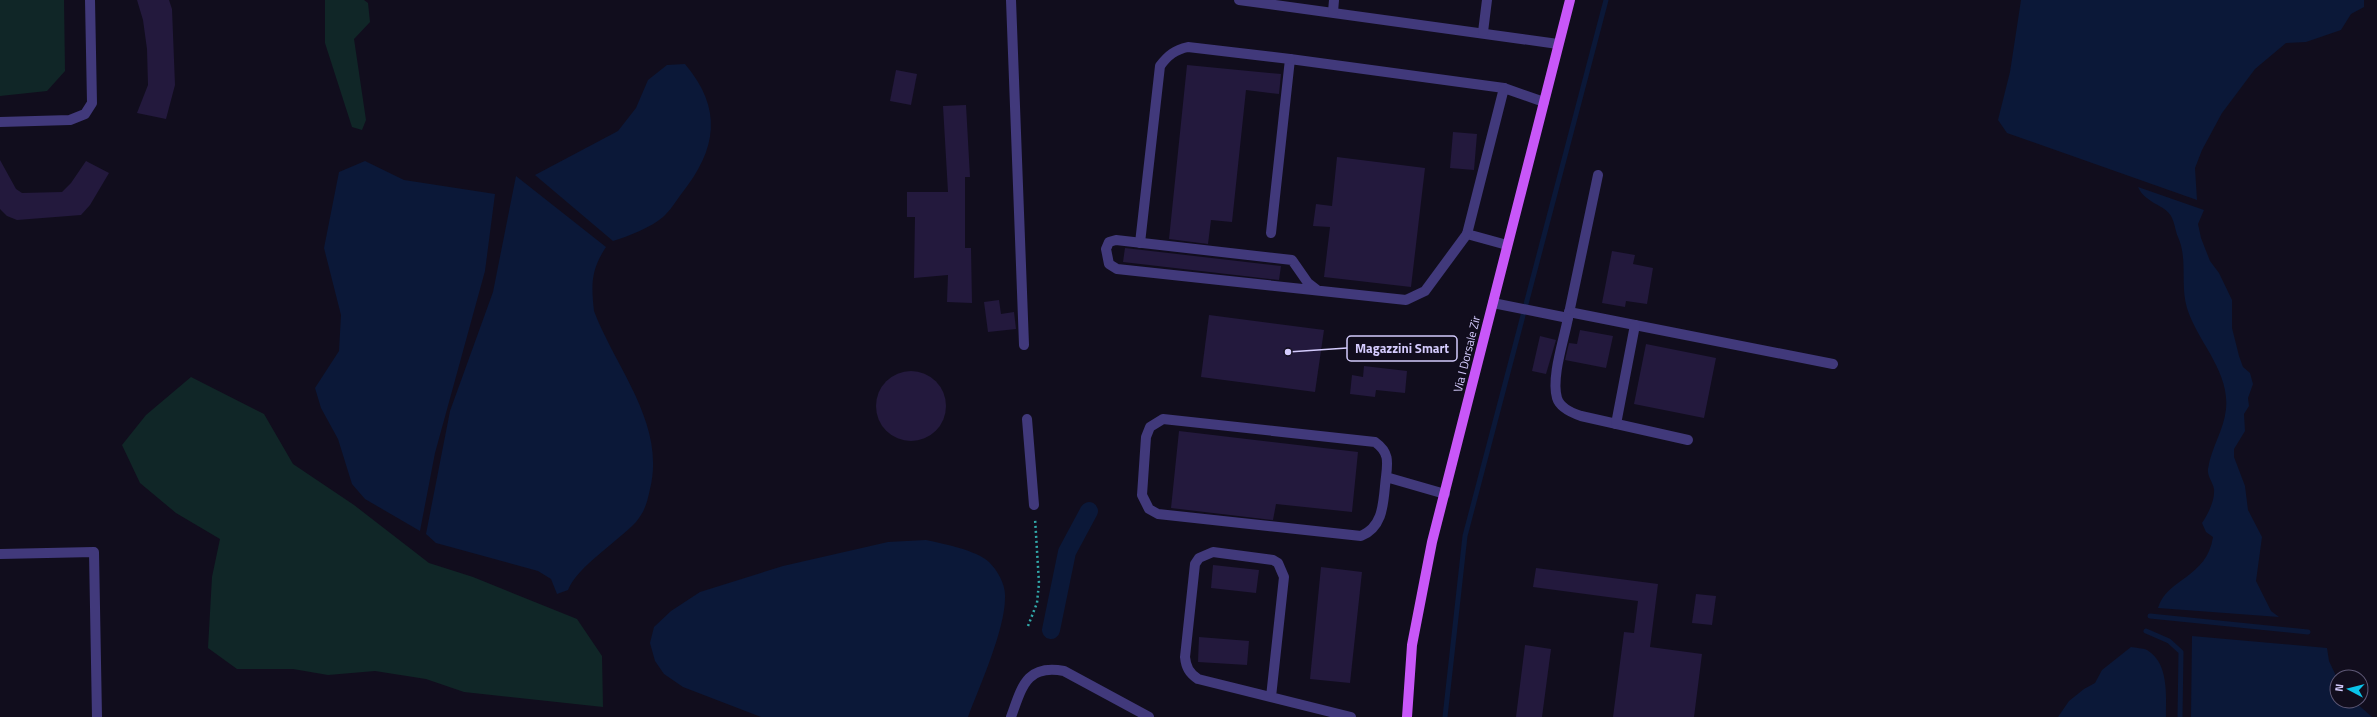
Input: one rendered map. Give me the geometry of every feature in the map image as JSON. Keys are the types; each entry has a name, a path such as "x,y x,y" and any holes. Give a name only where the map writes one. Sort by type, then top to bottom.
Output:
{"main road":[{"name":"Via I Dorsale Zir","path":"1407,717 1412,645 1432,542 1570,0"}],"street":[{"path":"0,122 70,120 85,114 92,103 90,0"},
{"path":"1011,0 1024,346"},
{"path":"1239,0 1483,32 1558,44"},
{"path":"1333,12 1334,0"},
{"path":"1483,32 1488,0"},
{"path":"1140,243 1160,66 1166,57 1176,50 1188,47 1290,59 1504,88 1544,102"},
{"path":"1271,233 1290,59"},
{"path":"1317,290 1308,283 1292,260 1116,240 1109,242 1106,249 1109,264 1117,269 1406,300 1426,292 1467,234 1504,88"},
{"path":"1598,175 1556,381 1557,399 1568,411 1581,416 1688,440"},
{"path":"1467,234 1507,245"},
{"path":"1493,303 1533,311 1635,325 1833,364"},
{"path":"1616,424 1635,325"},
{"path":"1027,419 1034,505"},
{"path":"1163,419 1375,442 1386,452 1388,460 1386,477 1380,519 1376,527 1361,536 1158,514 1149,510 1142,495 1146,437 1150,427 1163,419"},
{"path":"1386,477 1445,494"},
{"path":"0,554 94,552 97,717"},
{"path":"1271,697 1284,577 1278,563 1273,560 1213,552 1205,554 1195,564 1185,657 1186,666 1198,679 1350,717"},
{"path":"1011,717 1022,685 1035,673 1050,668 1064,671 1149,717"}],"path":[{"path":"1028,626 1037,603 1040,583 1034,505"}],"green space":[{"path":"0,0 64,0 65,71 47,91 0,96"},
{"path":"325,0 364,0 368,3 370,22 354,39 366,120 362,130 352,127 325,43"},
{"path":"191,377 264,414 293,464 354,505 429,563 473,577 577,619 602,656 603,707 464,692 426,679 375,671 328,675 293,669 237,669 208,648 212,577 220,539 176,513 140,483 122,445 146,415"}],"water":[{"path":"2021,0 2364,0 2364,7 2351,14 2341,30 2306,42 2286,43 2255,69 2222,113 2202,150 2195,168 2197,200 2007,133 1998,120 2010,72"},
{"path":"685,64 697,81 705,97 710,113 711,129 703,161 694,177 671,209 663,217 646,228 613,241 535,175 618,131 636,108 648,80 667,65"},
{"path":"365,161 404,180 495,194 485,271 435,453 420,531 365,499 352,484 338,439 321,408 315,388 339,351 341,315 324,248 339,172"},
{"path":"516,176 606,247 597,263 593,278 592,293 594,311 603,333 636,397 645,419 651,442 653,465 650,489 647,503 642,514 628,530 580,572 568,590 557,594 551,579 538,571 436,543 426,534 450,411 493,292"},
{"path":"2138,187 2204,210 2198,224 2201,238 2210,261 2219,273 2232,300 2232,328 2239,356 2243,367 2250,373 2253,384 2248,398 2249,406 2244,414 2245,431 2234,449 2234,457 2245,486 2248,510 2262,537 2256,581 2271,611 2279,617 2158,608 2163,598 2170,590 2195,570 2209,551 2213,537 2206,532 2202,523 2209,511 2214,494 2208,469 2225,417 2226,395 2218,369 2187,308 2184,290 2183,254 2171,216 2164,209 2145,197"},
{"path":"926,540 959,548 983,558 989,562 1001,578 1004,588 1004,611 1001,626 991,658 968,717 761,717 683,687 664,674 655,661 650,643 654,627 671,611 700,592 783,566 888,542"},
{"path":"2192,636 2327,648 2329,661 2333,669 2329,669 2329,709 2363,709 2372,717 2191,717"},
{"path":"2131,647 2147,650 2154,656 2163,671 2166,690 2166,717 2058,717 2069,701 2084,689 2095,683 2102,670"}],"building":[{"path":"137,0 169,0 172,9 175,85 166,119 137,113 148,85 147,49 143,20"},
{"path":"1187,65 1281,74 1279,94 1246,90 1232,222 1211,220 1208,244 1169,239"},
{"path":"896,70 917,74 911,105 890,101"},
{"path":"966,105 970,177 965,177 965,248 971,248 972,303 947,302 948,275 914,278 915,217 907,217 907,192 948,192 943,106"},
{"path":"1453,132 1477,134 1474,170 1450,168"},
{"path":"1337,157 1425,168 1411,287 1324,277 1330,227 1313,226 1316,204 1332,206"},
{"path":"0,160 16,189 22,193 62,192 71,183 86,161 109,173 90,205 81,215 17,220 7,216 0,209"},
{"path":"1125,248 1281,266 1279,280 1123,262"},
{"path":"1612,251 1635,255 1633,264 1653,268 1647,304 1626,301 1625,307 1602,303"},
{"path":"999,300 1001,314 1014,312 1016,329 988,332 984,302"},
{"path":"1209,315 1324,330 1315,392 1201,377"},
{"path":"1580,330 1613,336 1606,368 1565,360 1569,343 1577,344"},
{"path":"1540,336 1556,340 1546,374 1532,371"},
{"path":"1646,344 1716,358 1704,418 1634,404"},
{"path":"1364,366 1407,371 1405,393 1376,390 1375,397 1350,394 1352,375 1363,377"},
{"path":"904,371 918,371 931,377 940,386 946,399 944,419 936,431 918,441 904,441 891,435 882,426 876,413 876,399 882,386 891,377"},
{"path":"1179,431 1358,452 1352,512 1276,504 1273,520 1171,508"},
{"path":"1213,565 1259,570 1256,593 1211,588"},
{"path":"1321,567 1362,572 1350,683 1310,679"},
{"path":"1536,568 1658,584 1650,647 1702,654 1694,717 1613,717 1624,632 1634,633 1638,601 1533,587"},
{"path":"1696,594 1716,596 1712,625 1692,623"},
{"path":"1199,637 1249,641 1247,665 1198,662"},
{"path":"1525,645 1551,649 1542,717 1516,717"}],"waterway":[{"path":"1445,717 1465,536 1606,0"},
{"path":"1051,630 1067,552 1089,511"},
{"path":"2150,616 2308,632"},
{"path":"2146,631 2169,641 2181,652 2180,717"}],"place":[{"name":"Magazzini Smart","path":"1288,352"}]}
